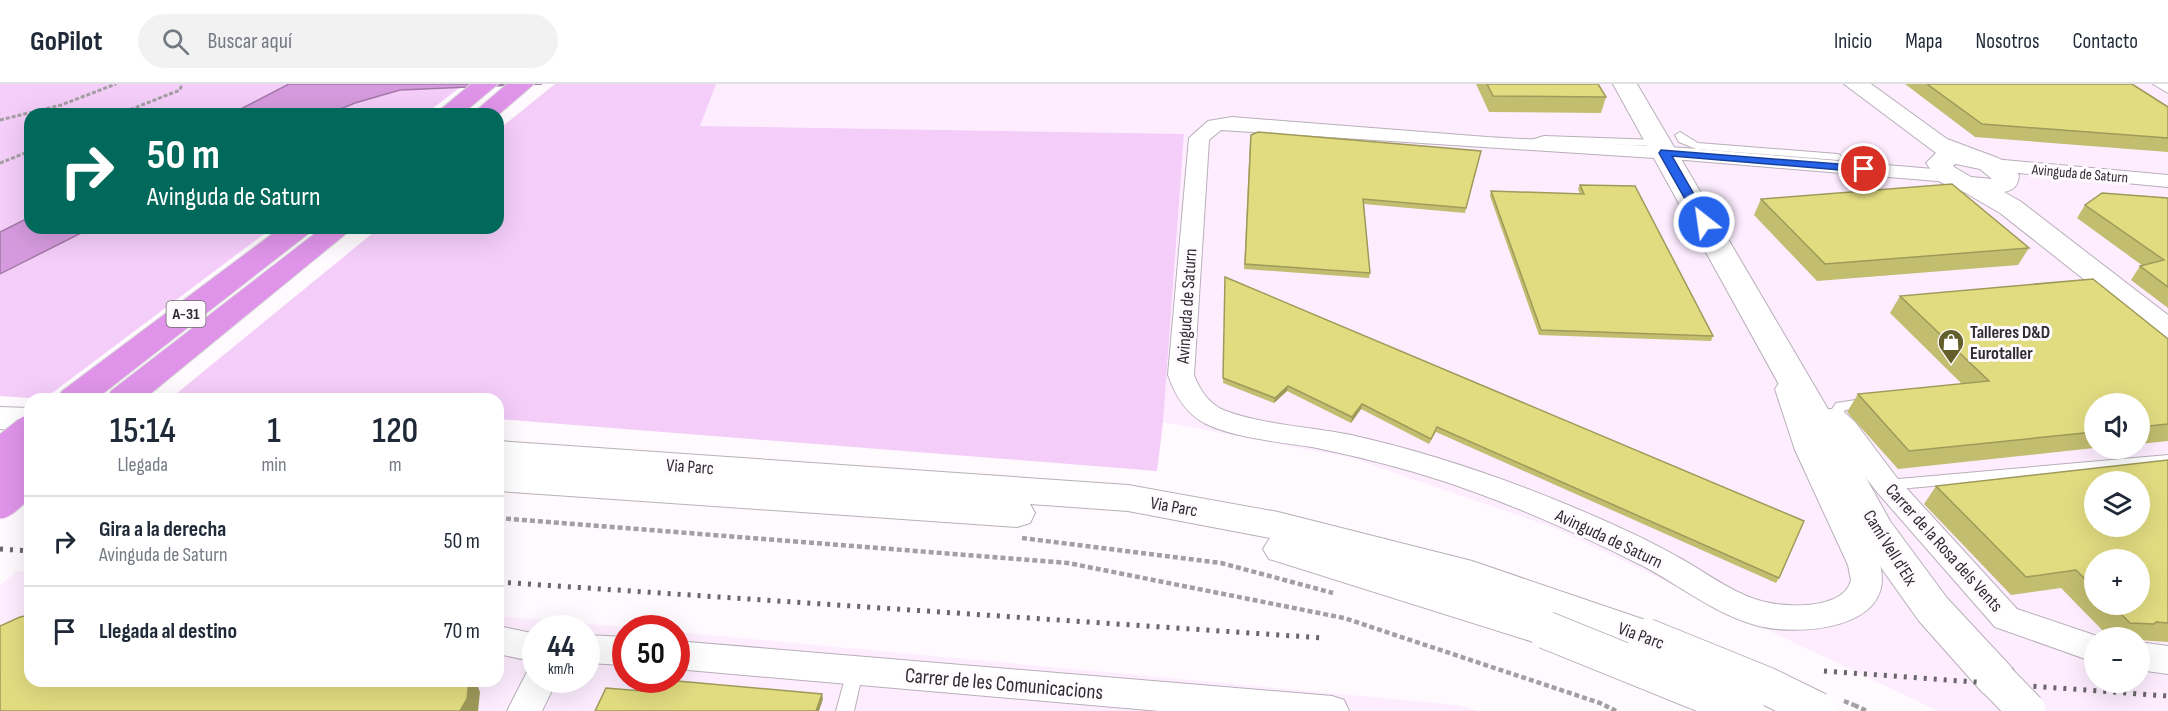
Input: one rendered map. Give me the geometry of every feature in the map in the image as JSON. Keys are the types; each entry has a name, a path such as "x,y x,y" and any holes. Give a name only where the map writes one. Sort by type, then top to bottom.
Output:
{"highway":[{"path":"460,108 488,101 522,84"},
{"name":"A-31","path":"82,393 290,234"},
{"name":"A-31","path":"131,393 331,234"},
{"path":"0,458 24,439"},
{"path":"0,500 24,481"}],"main road":[{"name":"Camí Vell d'Elx","path":"1625,84 1651,125 1668,144 1784,364 1825,418 1876,529 1903,571 1945,626 2027,711"},
{"path":"1857,84 1991,194 2168,330"},
{"path":"1952,163 1995,187 2000,172"},
{"path":"0,418 24,420"},
{"path":"0,444 24,446"},
{"name":"Via Parc","path":"504,453 1128,498 1278,526 1472,576 1646,636 1767,686 1836,708"},
{"name":"Via Parc","path":"504,478 1126,521 1272,546 1546,630 1746,711"}],"street":[{"name":"Camí Vell d'Elx","path":"1615,84 1668,144"},
{"path":"2163,84 2168,87"},
{"name":"Avinguda de Saturn","path":"1864,593 1850,607 1839,612 1804,617 1769,616 1734,604 1657,560 1538,505 1447,471 1367,448 1217,418 1200,408 1189,396 1181,375 1199,138 1215,125 1232,123 1520,145 1668,144 1841,162 1952,163"},
{"name":"Avinguda de Saturn","path":"2000,172 2168,181"},
{"name":"Avinguda de Saturn","path":"2000,172 2168,191"},
{"path":"2119,292 2140,319 2168,345"},
{"name":"Camí Vell d'Elx","path":"1784,364 1788,386 1809,450 1864,565 1868,581 1864,593"},
{"name":"Carrer de la Rosa dels Vents","path":"1825,418 1845,429 1887,485 2006,618 2084,645"},
{"path":"504,641 522,645"},
{"name":"Carrer de les Comunicacions","path":"690,656 855,671 1173,705 1332,711"},
{"path":"2150,658 2168,660"},
{"path":"524,711 533,693"}],"lane":[{"path":"1825,418 1841,406 1885,401"},
{"path":"1887,485 2168,460"},
{"path":"845,711 855,671"}],"path":[{"path":"49,108 116,84"},
{"path":"134,108 180,90 182,84"},
{"path":"0,120 24,114"},
{"path":"0,164 24,154"},
{"path":"504,518 1068,563 1344,618 1600,703 1616,711"},
{"path":"1013,537 1221,563 1336,594"},
{"path":"1836,708 1867,711"}],"shaded area":[{"path":"0,84 289,84 243,108 24,108 24,220 0,232"},
{"path":"289,84 542,84 400,90 343,108 243,108"},
{"path":"555,84 716,84 700,126 1184,134 1163,422 1157,471 504,419 504,393 177,393 372,234 504,234 504,125"},
{"path":"716,84 2168,84 2168,711 1938,711 1552,527 1352,458 1163,422 1184,134 700,126"},
{"path":"462,86 433,108 343,108 400,90"},
{"path":"24,220 24,234 79,234 0,274 0,232"},
{"path":"79,234 264,234 52,393 24,393 24,398 0,396 0,275"},
{"path":"17,571 24,572 24,687 504,687 504,617 522,618 522,693 600,693 600,625 612,626 612,693 690,693 690,633 1457,705 1479,711 0,711 0,586"}],"building":[{"path":"1487,84 1598,84 1606,97 1493,96"},
{"path":"1927,84 2132,84 2168,107 2168,138 1982,124"},
{"path":"1258,132 1481,151 1466,208 1363,199 1370,273 1245,264 1251,135"},
{"path":"1952,184 2029,248 1825,264 1761,199"},
{"path":"1580,185 1635,186 1713,336 1541,330 1491,191 1584,194"},
{"path":"2102,193 2168,198 2168,287 2140,266 2164,260 2085,205"},
{"path":"1225,277 1804,521 1779,578 1437,427 1431,439 1362,404 1352,417 1288,386 1275,398 1223,378"},
{"path":"2093,279 2168,339 2168,424 2150,426 2150,393 2084,393 2084,433 1909,451 1858,394 1989,381 1900,296"},
{"path":"2168,460 2168,623 2130,623 2122,615 2150,615 2150,549 2084,549 2084,578 2076,570 2026,577 1936,486"},
{"path":"24,616 24,687 468,687 467,699 460,711 0,711 0,626"},
{"path":"690,682 822,694 816,711 595,711 606,688 612,688 612,693 690,693"}],"railway":[{"path":"0,549 24,551"},
{"path":"504,582 1324,638"},
{"path":"1824,671 2168,696"}],"place":[{"name":"Talleres D&D Eurotaller","path":"1951,365"}],"route":[{"path":"1704,222 1664,153 1864,169"}]}
